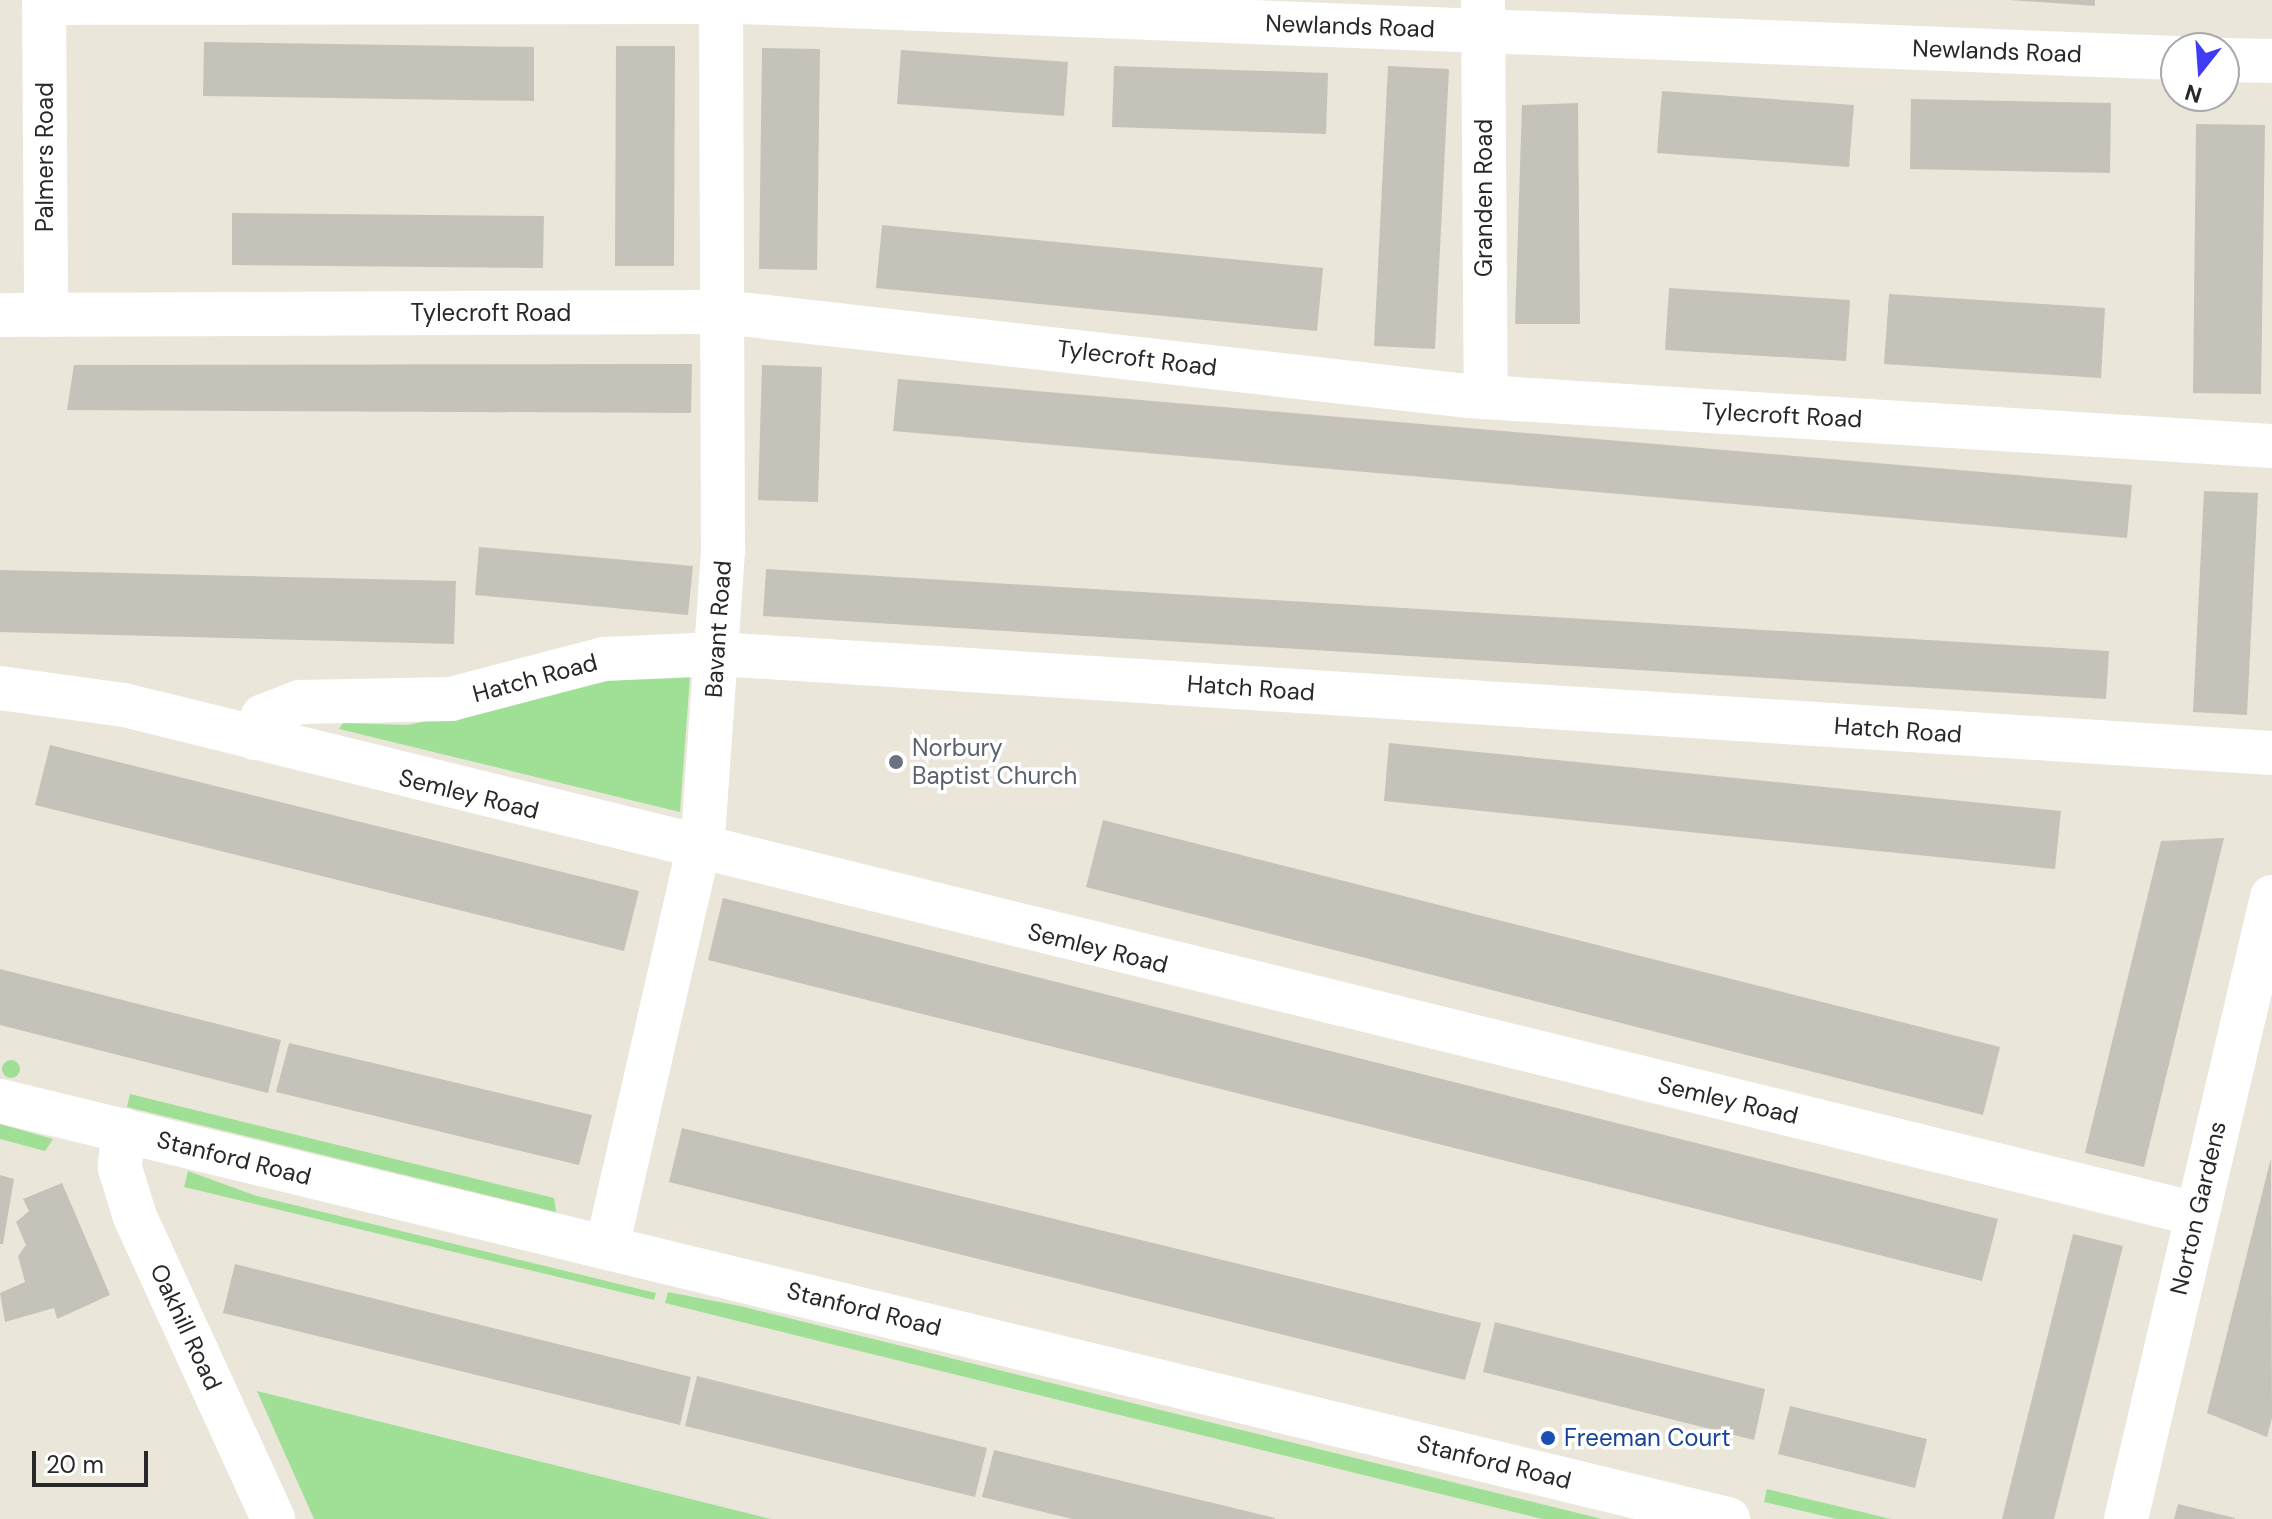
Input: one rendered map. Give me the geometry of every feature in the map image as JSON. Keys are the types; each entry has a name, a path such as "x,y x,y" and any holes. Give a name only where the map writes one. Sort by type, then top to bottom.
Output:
{"street":[{"name":"Newlands Road","path":"44,1 721,1 1483,15 2160,57"},
{"name":"Palmers Road","path":"44,1 46,315"},
{"name":"Bavant Road","path":"607,1247 700,851 718,654 722,312 721,1"},
{"name":"Granden Road","path":"1483,15 1486,397"},
{"path":"2240,60 2272,61"},
{"name":"Tylecroft Road","path":"0,315 722,312 1486,397 2272,446"},
{"name":"Hatch Road","path":"255,738 263,716 300,702 460,698 604,659 718,654 2272,753"},
{"name":"Semley Road","path":"0,688 124,705 700,851 2196,1214"},
{"name":"Norton Gardens","path":"2126,1519 2272,897"},
{"name":"Stanford Road","path":"0,1101 1728,1519"},
{"name":"Oakhill Road","path":"123,1130 120,1168 135,1217 273,1519"}],"green space":[{"path":"690,676 680,812 339,729 343,723 408,725 611,680"},
{"path":"7,1060 15,1060 20,1069 18,1076 7,1078 2,1073 2,1065"},
{"path":"130,1094 554,1198 556,1212 127,1107"},
{"path":"0,1124 53,1139 45,1151 0,1139"},
{"path":"188,1171 257,1196 656,1293 654,1300 184,1187"},
{"path":"668,1292 740,1306 1602,1519 1542,1519 665,1303"},
{"path":"257,1391 771,1519 314,1519"},
{"path":"1767,1489 1891,1519 1837,1519 1764,1502"}],"building":[{"path":"2010,0 2095,0 2095,6"},
{"path":"204,42 534,47 534,101 203,96"},
{"path":"616,46 675,46 674,266 615,266"},
{"path":"762,48 820,49 817,270 759,269"},
{"path":"901,50 1068,62 1064,116 897,104"},
{"path":"1114,66 1328,73 1326,134 1112,127"},
{"path":"1388,66 1449,69 1435,349 1374,346"},
{"path":"1662,91 1854,105 1849,167 1657,153"},
{"path":"1911,99 2111,103 2110,173 1910,169"},
{"path":"1578,103 1580,324 1515,324 1522,105"},
{"path":"2196,124 2265,125 2261,394 2193,393"},
{"path":"232,213 544,216 543,268 232,265"},
{"path":"882,225 1323,268 1317,331 876,288"},
{"path":"1669,288 1850,300 1846,361 1665,350"},
{"path":"1889,294 2105,308 2101,378 1884,364"},
{"path":"692,364 691,413 67,410 74,365"},
{"path":"762,365 822,367 818,502 758,500"},
{"path":"898,379 2132,485 2127,538 893,431"},
{"path":"2204,491 2258,493 2247,715 2193,712"},
{"path":"479,547 693,566 688,615 475,595"},
{"path":"766,569 2109,651 2106,699 763,616"},
{"path":"0,570 456,581 454,644 0,632"},
{"path":"1389,743 2061,811 2055,869 1384,801"},
{"path":"50,745 639,891 624,951 35,805"},
{"path":"1103,820 2000,1047 1983,1115 1086,887"},
{"path":"2224,838 2144,1167 2085,1153 2161,841"},
{"path":"723,898 1998,1219 1982,1281 708,960"},
{"path":"0,969 281,1040 268,1093 0,1025"},
{"path":"289,1043 592,1115 579,1165 276,1092"},
{"path":"682,1128 1481,1323 1465,1380 669,1182"},
{"path":"2271,1158 2272,1418 2267,1437 2207,1413"},
{"path":"0,1175 14,1179 3,1244 0,1244"},
{"path":"62,1183 110,1295 57,1319 54,1308 5,1322 0,1293 25,1282 18,1256 26,1245 16,1222 29,1211 23,1199"},
{"path":"2073,1234 2123,1246 2054,1519 2002,1519"},
{"path":"235,1264 691,1377 680,1425 223,1313"},
{"path":"1495,1322 1765,1389 1754,1440 1483,1372"},
{"path":"697,1376 987,1448 975,1497 685,1426"},
{"path":"1790,1406 1927,1439 1915,1488 1778,1454"},
{"path":"994,1450 1275,1519 1072,1519 982,1497"},
{"path":"2178,1504 2235,1518 2235,1519 2174,1519"}],"place":[{"name":"Norbury Baptist Church","path":"896,762"},
{"name":"Freeman Court","path":"1548,1438"}]}
